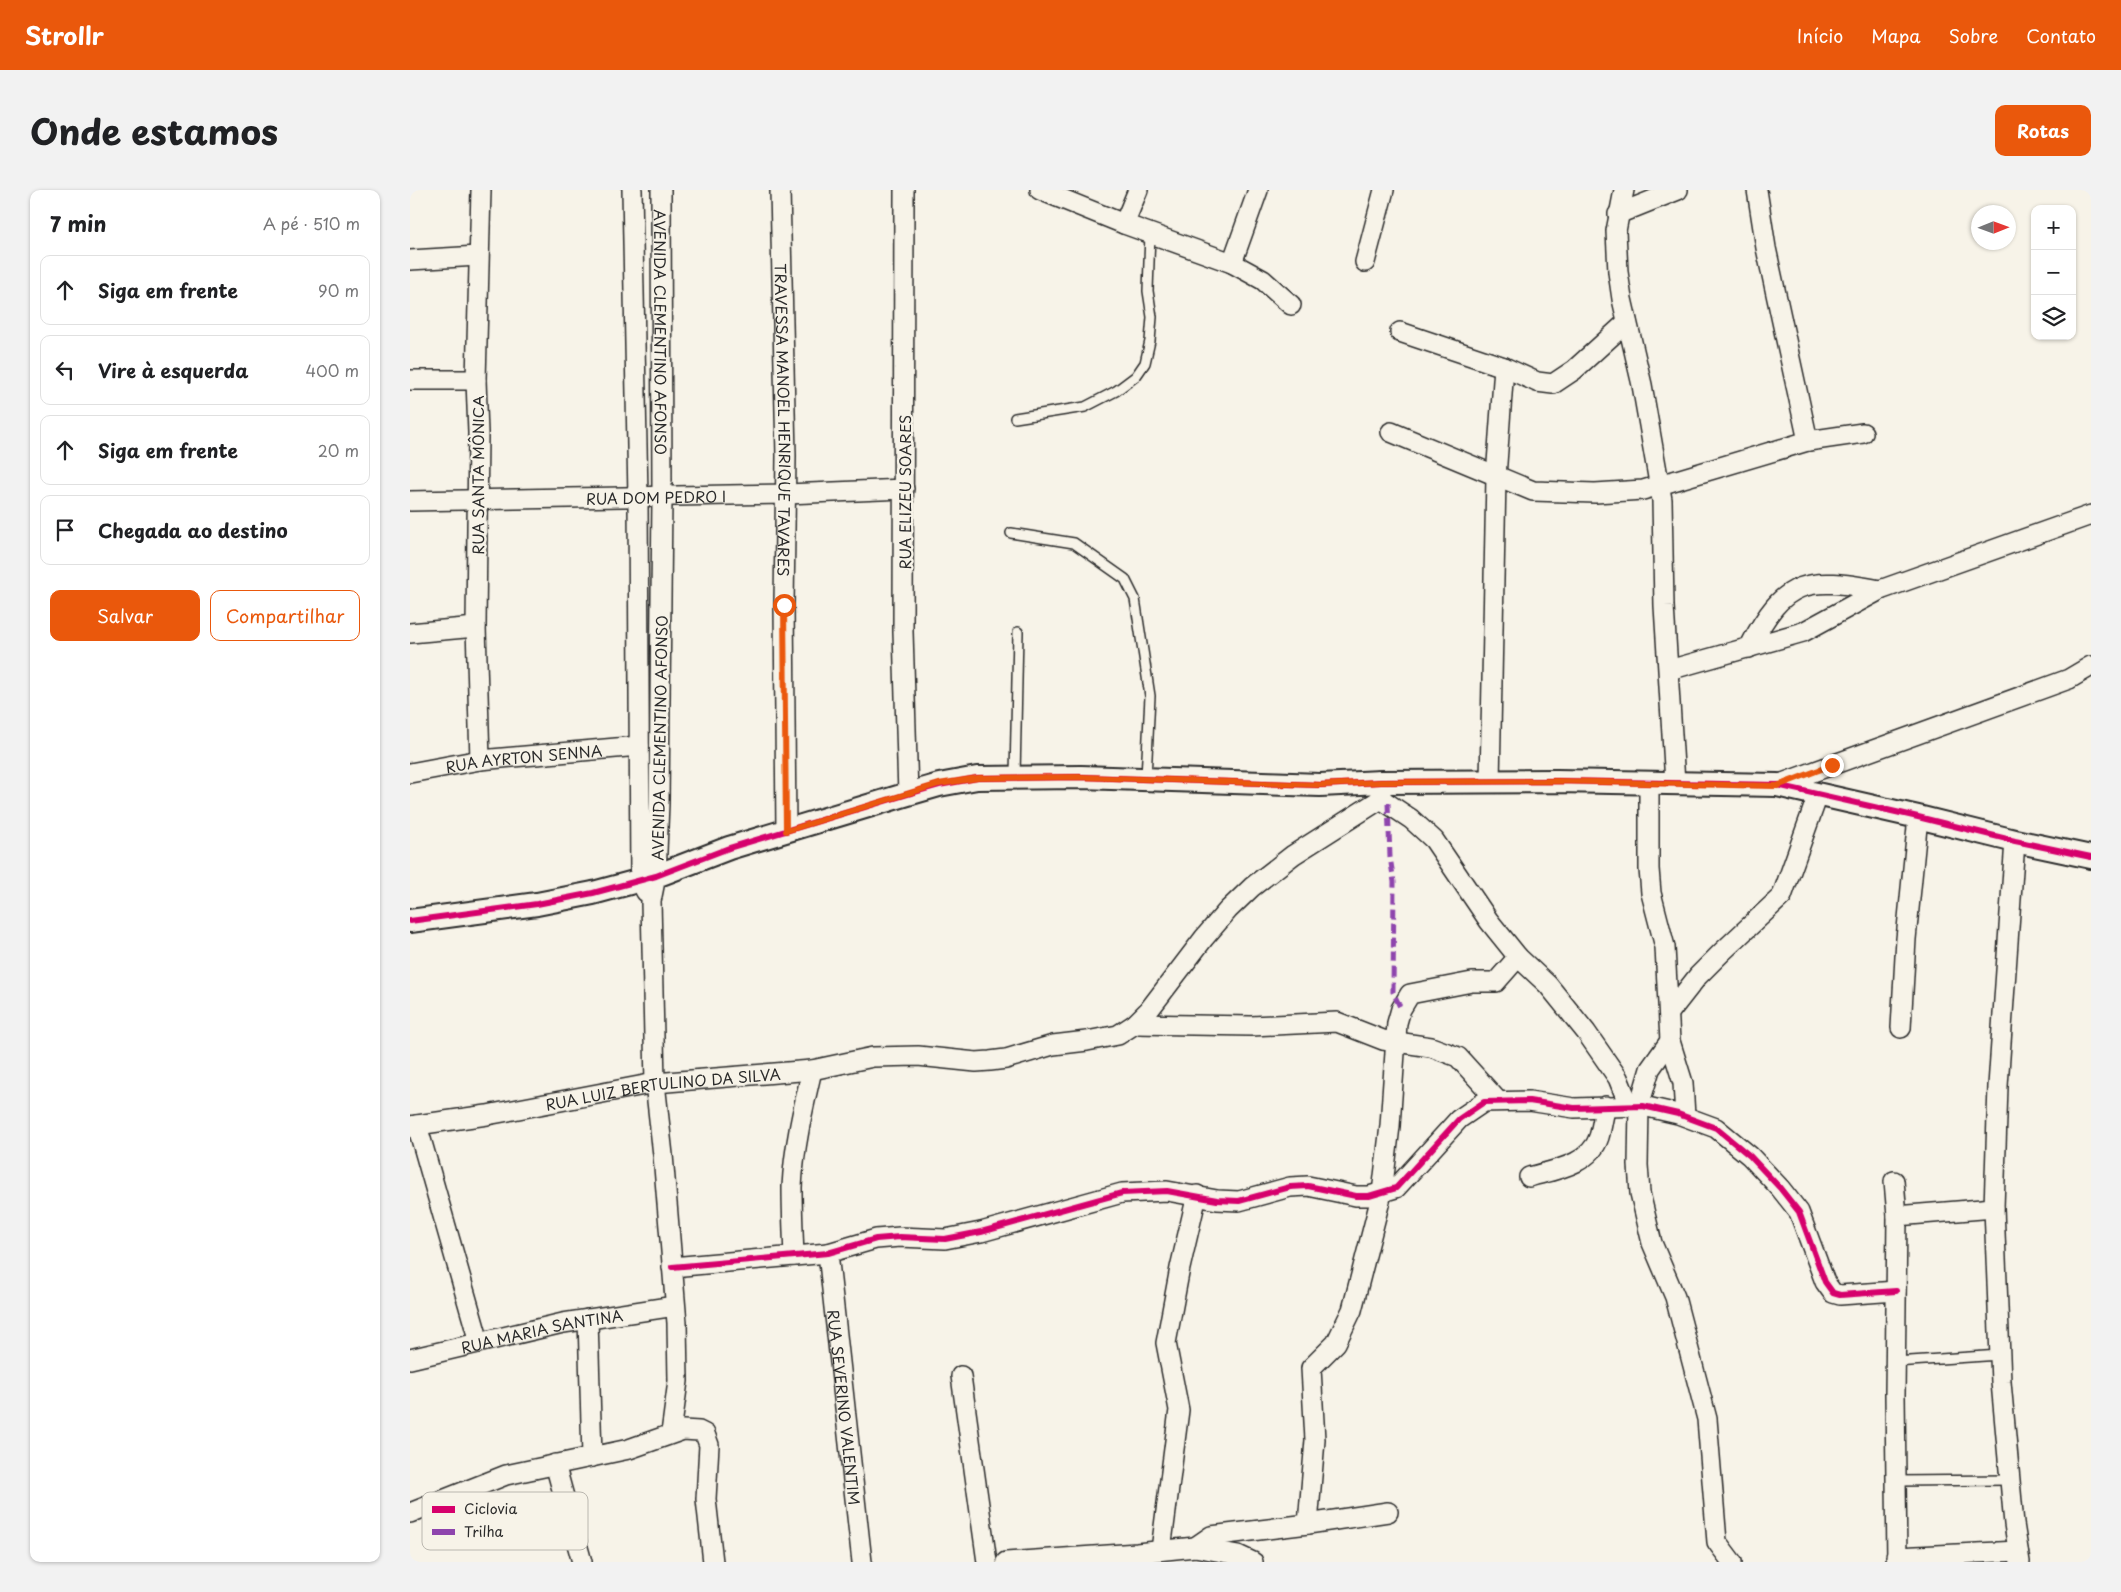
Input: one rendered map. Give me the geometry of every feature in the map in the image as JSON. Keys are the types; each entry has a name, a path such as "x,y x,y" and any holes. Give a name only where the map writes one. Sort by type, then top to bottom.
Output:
{"street":[{"name":"RUA SANTA MÔNICA","path":"480,760 476,627 478,500 476,380 481,190"},
{"name":"AVENIDA CLEMENTINO AFONSO","path":"632,190 638,497 639,746 651,901 655,1083"},
{"name":"AVENIDA CLEMENTINO AFONSO","path":"648,879 662,497 661,190"},
{"name":"TRAVESSA MANOEL HENRIQUE TAVARES","path":"780,190 786,494 784,605 786,831"},
{"name":"RUA ELIZEU SOARES","path":"904,190 903,632 908,794"},
{"path":"1040,190 1124,224 1232,263 1263,280 1290,305"},
{"path":"1124,224 1138,190"},
{"path":"1232,263 1258,190"},
{"path":"1365,262 1384,190"},
{"path":"1624,190 1616,231 1618,272 1627,322 1642,385 1662,500 1664,606 1675,783"},
{"path":"1618,214 1678,190"},
{"path":"1757,190 1766,248 1808,441"},
{"path":"410,260 478,256"},
{"path":"1400,332 1504,367 1537,382 1547,384 1557,383 1627,322"},
{"path":"635,331 661,328"},
{"path":"1490,782 1496,477 1504,367"},
{"path":"410,380 476,380"},
{"path":"1392,432 1533,491 1622,493 1643,490 1808,441 1863,433"},
{"name":"RUA DOM PEDRO I","path":"410,501 786,494 904,489"},
{"path":"1669,670 1803,632 1880,590 2091,515"},
{"path":"1748,648 1770,611 1792,590 1812,583 1841,583 1880,590"},
{"path":"410,633 476,627"},
{"path":"1777,786 2069,679 2091,666"},
{"name":"RUA AYRTON SENNA","path":"410,773 480,760 639,746"},
{"path":"410,921 537,904 593,893 648,879 729,848 939,784 978,778 1015,776 1320,785 1381,790 1490,782 1675,783 1777,786 2091,857"},
{"path":"1649,783 1649,870 1651,893 1665,947 1670,1041 1683,1083 1685,1116"},
{"path":"1381,790 1434,840 1489,921 1518,957 1548,985 1586,1032 1618,1078 1634,1106 1640,1193 1652,1243 1675,1297 1707,1419 1717,1542 1732,1562"},
{"path":"1136,1024 1228,910 1252,887 1381,790"},
{"path":"1669,1013 1710,964 1782,896 1818,794"},
{"path":"1901,1028 1906,939 1918,817"},
{"path":"1894,1180 1896,1216 1897,1560 2019,1556 2001,1382 1994,1208 1998,1086 2015,841"},
{"path":"1308,1524 1315,1440 1311,1368 1336,1344 1352,1310 1382,1193 1390,1126 1399,1016 1410,994 1472,982 1496,982 1518,957"},
{"path":"1136,1024 1251,1026 1337,1022 1384,1040 1431,1047 1458,1057 1497,1100"},
{"name":"RUA LUIZ BERTULINO DA SILVA","path":"413,1126 506,1112 655,1083 812,1070 858,1059 918,1056 976,1062 1006,1059 1053,1045 1107,1038 1118,1035 1136,1024"},
{"path":"1634,1106 1650,1069 1670,1041"},
{"path":"794,1256 792,1188 800,1121 812,1070"},
{"path":"655,1083 676,1306 678,1381 671,1433"},
{"path":"672,1267 828,1253 876,1240 900,1237 945,1239 981,1232 1122,1194 1167,1190 1217,1200 1239,1201 1263,1196 1290,1187 1308,1186 1356,1196 1369,1196 1396,1188 1459,1120 1484,1102 1497,1100 1529,1101 1574,1108 1634,1106 1685,1116 1716,1128 1750,1156 1780,1188 1799,1212 1825,1282 1833,1293 1840,1295 1896,1292"},
{"path":"1529,1177 1562,1168 1590,1152 1598,1138 1606,1106"},
{"path":"413,1126 479,1342"},
{"path":"1161,1550 1178,1410 1166,1343 1180,1268 1197,1195"},
{"path":"1896,1216 1994,1208"},
{"name":"RUA SEVERINO VALENTIM","path":"828,1253 862,1562"},
{"name":"RUA MARIA SANTINA","path":"410,1359 588,1319 676,1306"},
{"path":"588,1319 592,1457"},
{"path":"961,1376 987,1562"},
{"path":"464,1492 506,1476 629,1448 671,1433 683,1430 699,1431 705,1434 708,1440 706,1500 713,1562"},
{"path":"555,1464 563,1492"},
{"path":"410,1513 422,1508"},
{"path":"1195,1547 1211,1536 1388,1512"},
{"path":"1006,1562 1108,1558 1195,1547 1238,1555 1253,1562"}],"lane":[{"path":"1015,418 1085,408 1116,391 1136,376 1145,363 1151,333 1152,317 1148,290 1150,233"},
{"path":"1011,532 1074,543 1126,579 1135,599 1150,696 1146,779"},
{"path":"1015,776 1018,632"},
{"path":"1895,1362 2001,1354"},
{"path":"1897,1481 2010,1480"}],"marked path":[{"path":"1388,803 1390,857 1394,882 1393,992 1401,1009"}],"cycle path":[{"path":"410,921 537,904 593,893 656,876 729,848 908,794 939,785 977,778 1081,777 1320,785 1381,782 1557,781 1777,785 2091,857"},
{"path":"672,1267 828,1253 876,1239 900,1237 945,1239 981,1232 1122,1193 1167,1191 1217,1200 1239,1201 1290,1187 1308,1186 1356,1196 1369,1196 1396,1188 1459,1119 1484,1102 1529,1101 1574,1108 1643,1106 1678,1114 1716,1128 1750,1156 1780,1188 1799,1212 1825,1282 1833,1293 1840,1295 1896,1291"}],"route":[{"path":"784,605 786,831 939,784 978,778 1015,776 1081,777 1320,785 1381,782 1557,781 1777,786 1832,765"}]}
